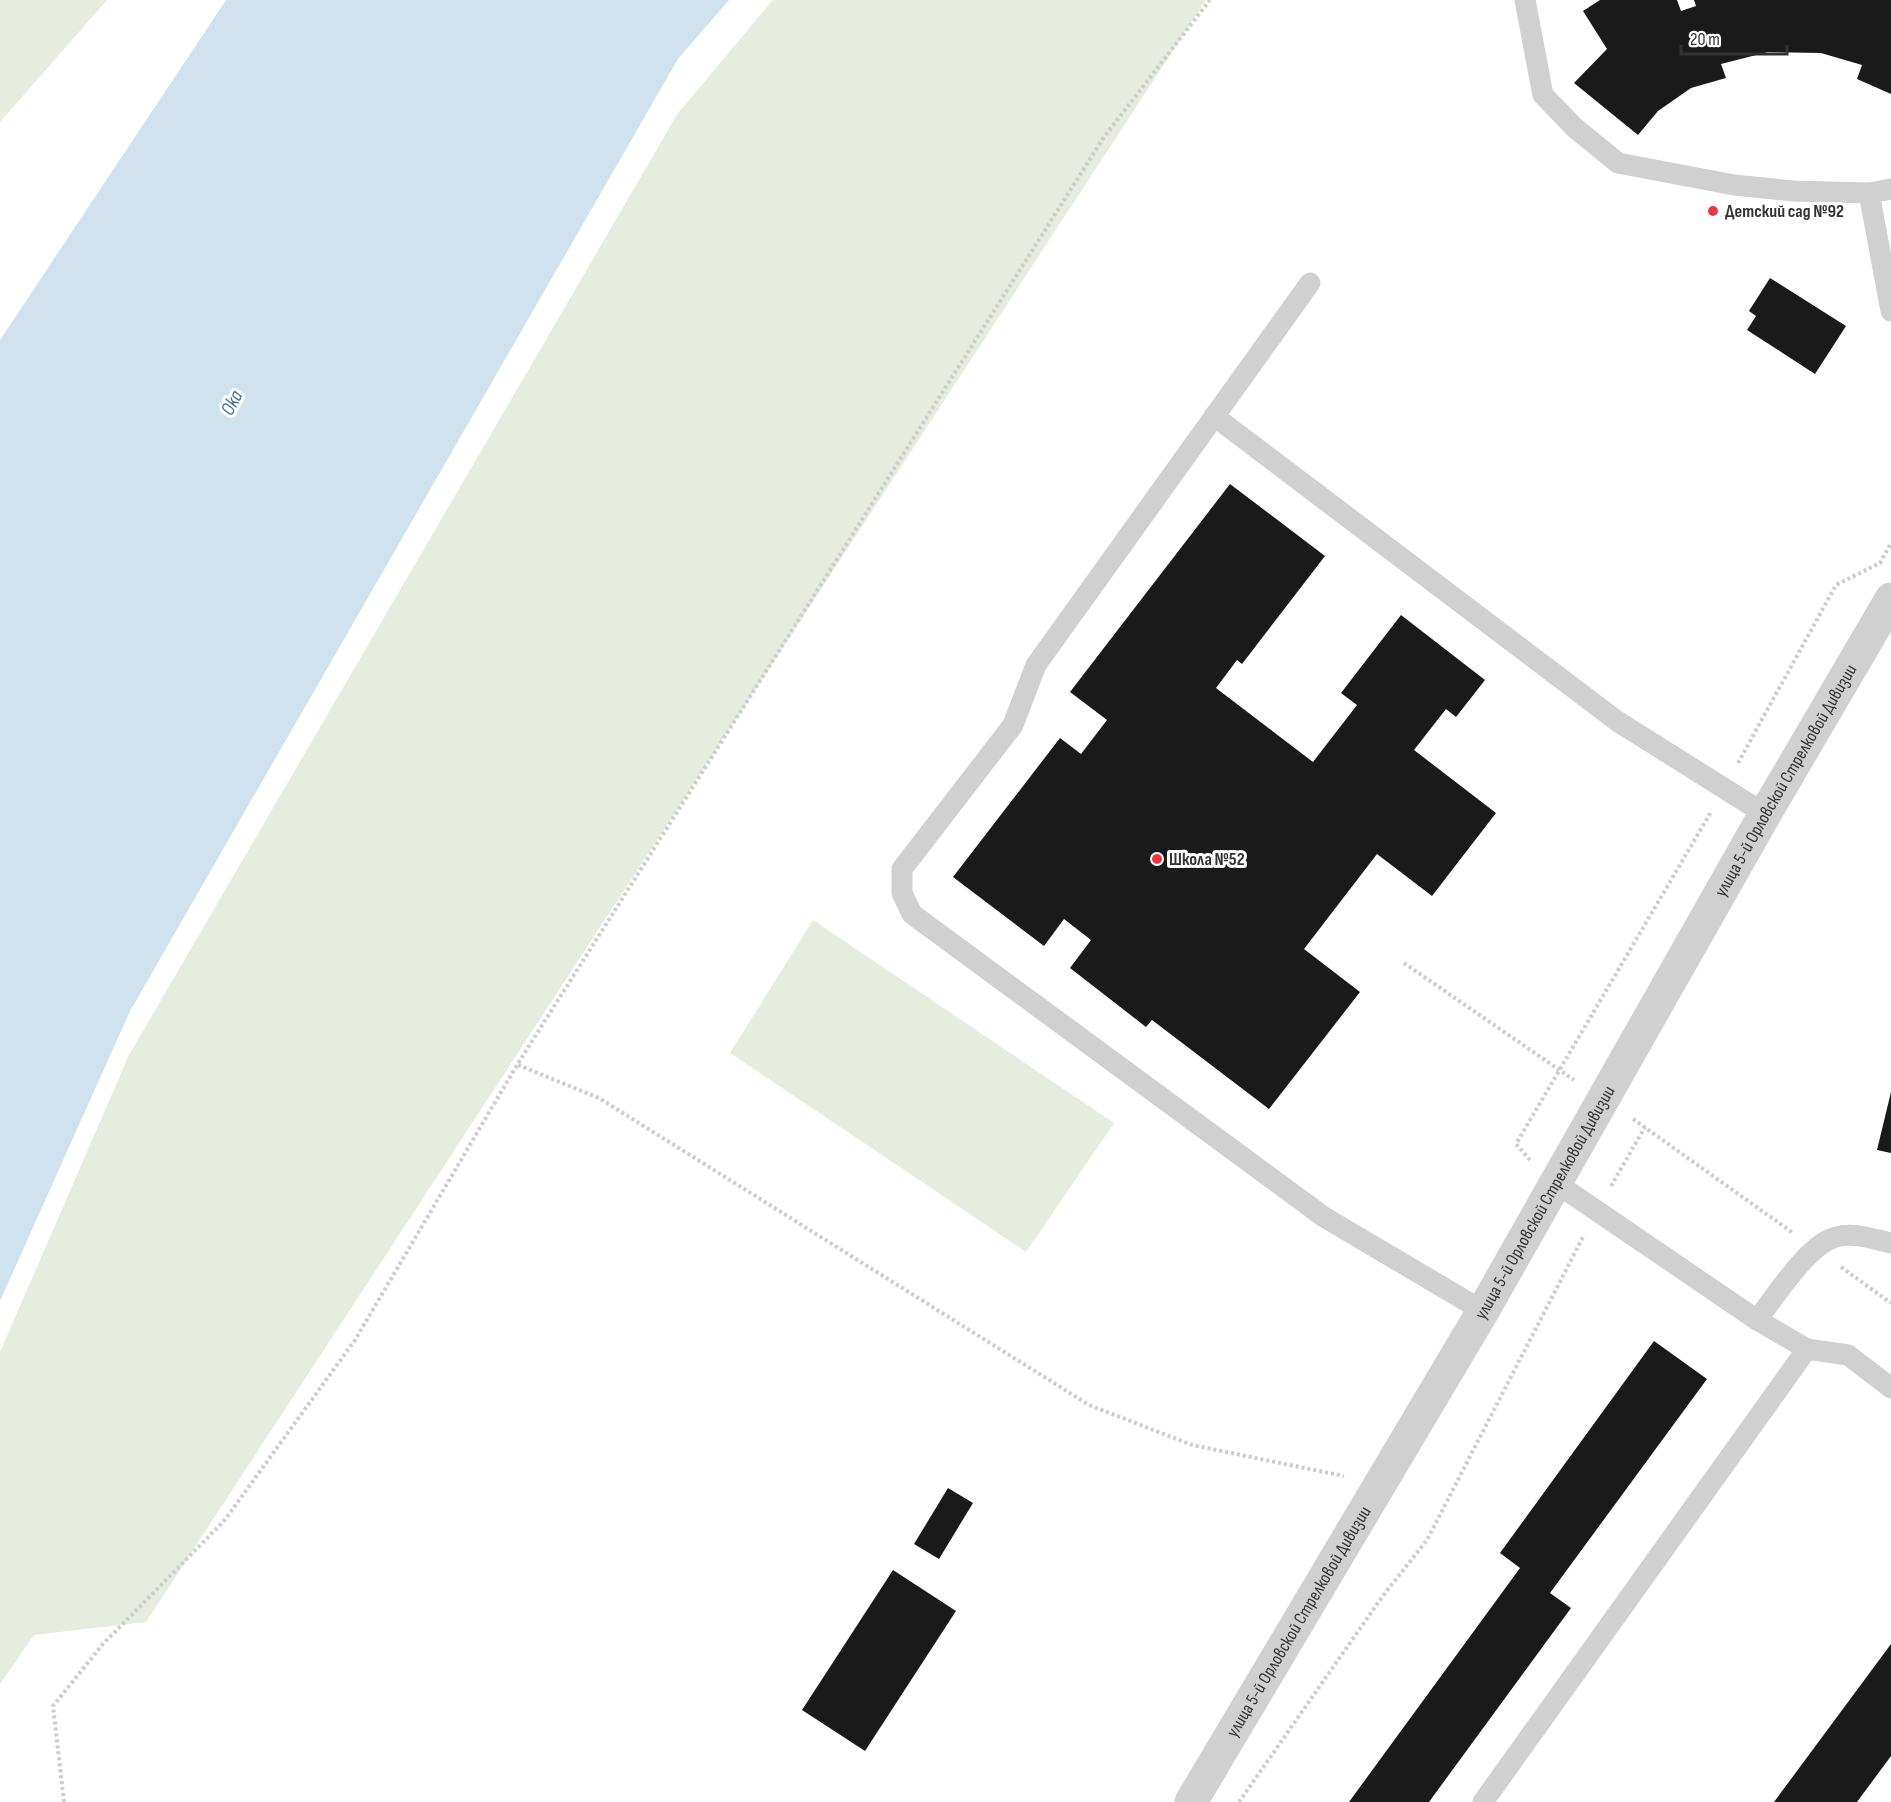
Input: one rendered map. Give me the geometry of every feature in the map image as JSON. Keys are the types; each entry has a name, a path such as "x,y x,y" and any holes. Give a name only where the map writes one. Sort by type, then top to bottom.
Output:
{"street":[{"name":"улица 5-й Орловской Стрелковой Дивизии","path":"1191,1802 1483,1311 1545,1174 1604,1098 1765,814 1891,599"}],"lane":[{"path":"1525,0 1543,94 1575,128 1618,163 1734,185 1793,191 1869,193 1891,189"},
{"path":"1869,193 1891,311"},
{"path":"1310,283 1036,665 1013,725 902,869 902,893 912,914 1324,1217 1483,1311"},
{"path":"1214,416 1617,721 1765,814"},
{"path":"1545,1174 1757,1320 1807,1349 1848,1355 1891,1388"},
{"path":"1757,1320 1815,1248 1835,1237 1857,1235 1891,1242"},
{"path":"1483,1802 1807,1349"}],"path":[{"path":"64,1802 53,1706 103,1644 231,1511 355,1340 517,1065 1104,137 1210,0"},
{"path":"1545,1174 1516,1144 1724,789 1836,585 1880,563 1891,543"},
{"path":"1404,963 1558,1070 1604,1098 1891,1303"},
{"path":"517,1065 599,1098 1089,1405 1192,1445 1350,1477"},
{"path":"1239,1802 1382,1597 1427,1540 1596,1211 1645,1127"}],"shaded area":[{"path":"0,0 107,0 0,122"},
{"path":"773,0 1206,0 146,1622 34,1635 0,1684 0,1352 129,1055 678,113"},
{"path":"813,920 1114,1123 1026,1252 730,1053"}],"water":[{"name":"Oka","path":"226,0 729,0 678,59 130,1011 0,1301 0,340"}],"building":[{"path":"1600,0 1677,0 1681,11 1696,6 1694,0 1891,0 1891,94 1857,79 1862,65 1821,53 1768,52 1721,64 1726,78 1691,88 1658,111 1638,135 1574,83 1607,49 1583,11"},
{"path":"1770,278 1846,326 1815,374 1747,330 1756,316 1749,311"},
{"path":"1230,484 1325,556 1242,664 1237,660 1216,688 1313,762 1357,705 1341,693 1401,615 1485,680 1456,717 1446,709 1414,750 1496,813 1432,896 1377,854 1304,949 1360,992 1269,1109 1152,1020 1146,1027 1070,968 1091,940 1064,919 1044,946 953,877 1060,738 1081,754 1107,720 1070,692"},
{"path":"1891,1092 1891,1153 1877,1150"},
{"path":"1654,1341 1707,1379 1550,1593 1571,1608 1429,1802 1349,1802 1520,1568 1500,1553"},
{"path":"948,1488 973,1503 939,1559 914,1544"},
{"path":"893,1570 956,1611 865,1751 802,1710"},
{"path":"1891,1644 1891,1756 1857,1802 1774,1802"}],"place":[{"name":"Детский сад №92","path":"1713,211"},
{"name":"Школа №52","path":"1157,859"}]}
